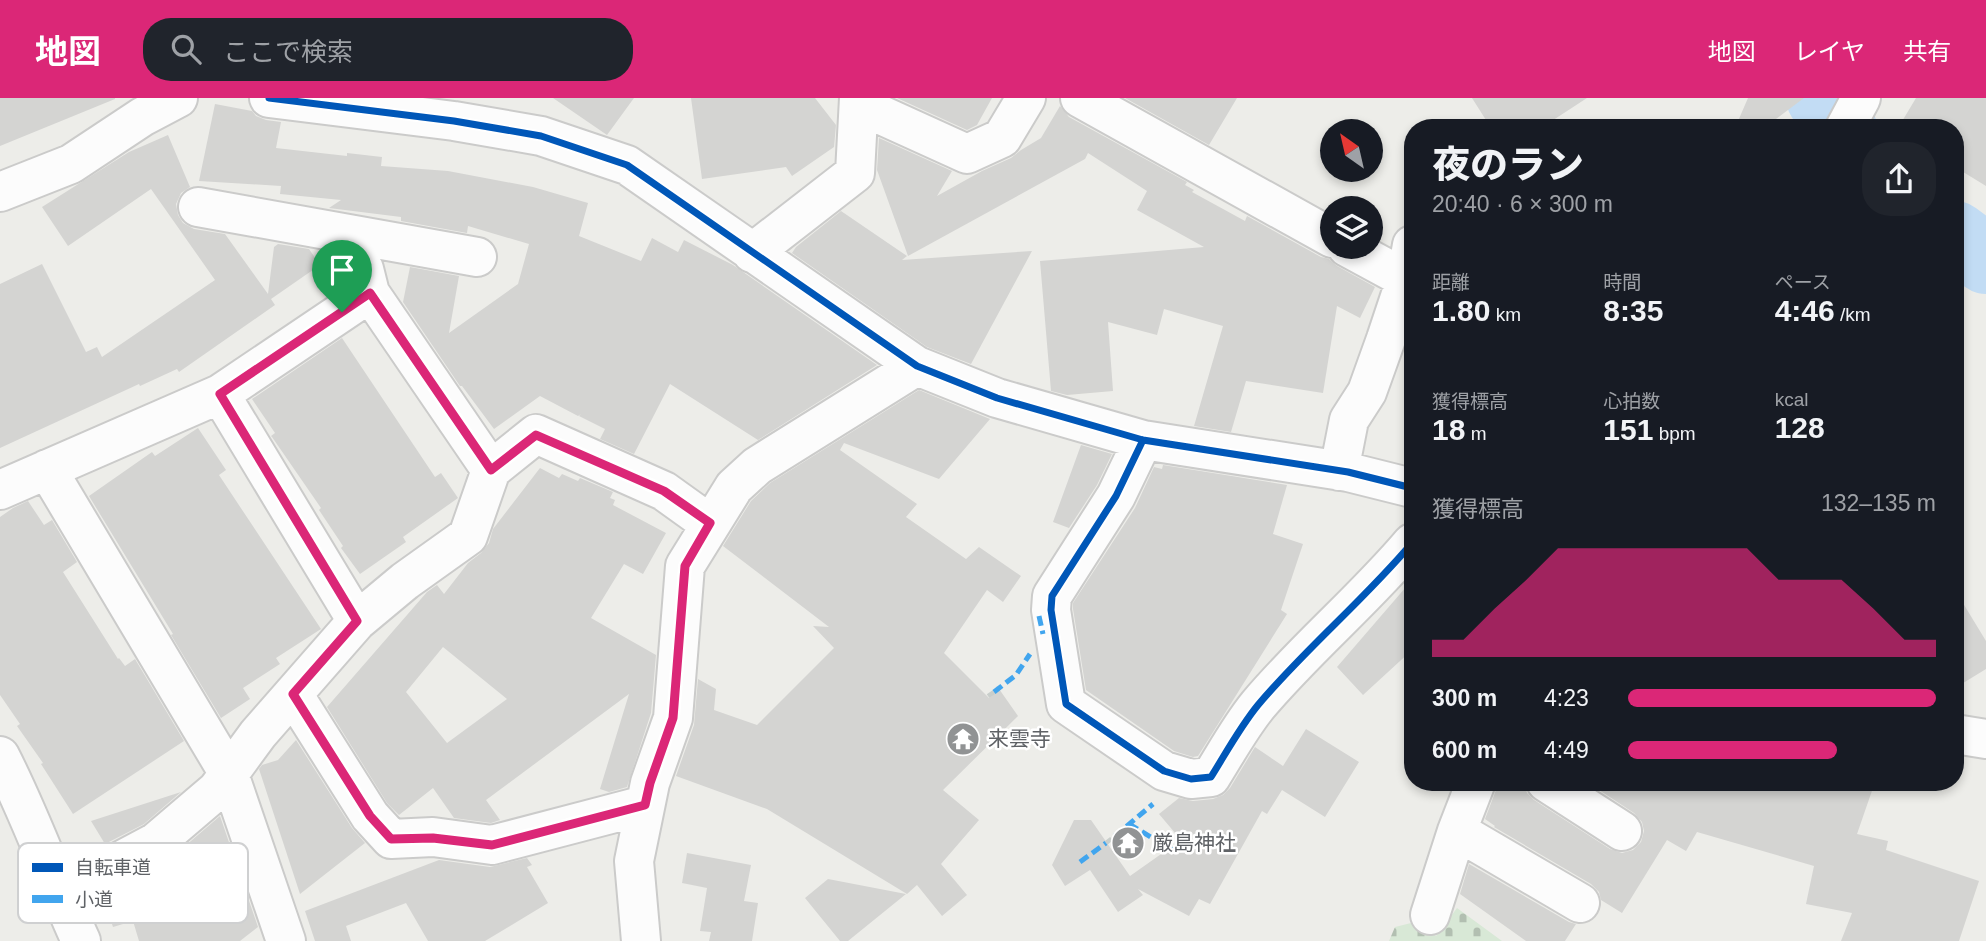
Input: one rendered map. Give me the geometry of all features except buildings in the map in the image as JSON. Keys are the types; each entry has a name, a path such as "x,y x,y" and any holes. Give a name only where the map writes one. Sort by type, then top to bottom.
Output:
{"street":[{"path":"0,192 71,164 142,117 178,98"},
{"path":"269,98 454,121 541,136 627,165 917,366 997,398 1143,440 1339,471 1404,486"},
{"path":"752,253 855,173 859,102 967,154 1002,138 1026,98"},
{"path":"1080,98 1320,231"},
{"path":"198,207 477,257"},
{"path":"355,236 370,293 491,470"},
{"path":"1383,256 1404,261"},
{"path":"1339,471 1349,420 1367,392 1404,277"},
{"path":"0,490 220,394 370,293"},
{"path":"641,941 634,861 650,783 673,718 685,566 734,488 757,466 917,366"},
{"path":"220,394 357,621"},
{"path":"154,843 217,790 258,734 357,621 405,581 468,536 491,470 536,435 664,491 710,523"},
{"path":"1143,440 1116,496 1052,596 1051,610 1066,704 1164,771 1191,779 1211,777 1255,708 1294,664 1387,573 1404,553"},
{"path":"47,469 229,774 286,941"},
{"path":"293,694 370,816 391,839 433,838 492,845 645,805"},
{"path":"1964,735 1986,739"},
{"path":"0,756 21,796 40,843"},
{"path":"1430,915 1473,791"},
{"path":"1560,791 1622,831"},
{"path":"1457,831 1580,903"},
{"path":"73,923 81,941"}],"path":[{"path":"988,696 994,692"},
{"path":"1106,843 1115,836"}],"green space":[{"path":"1457,908 1502,941 1389,941 1395,927 1415,922 1436,936"}],"waterway":[{"path":"1821,98 1836,119"},
{"path":"1964,243 1986,259"}],"marked path":[{"path":"1039,616 1043,634"},
{"path":"994,692 1016,675 1030,654"},
{"path":"1115,836 1153,804"},
{"path":"1129,824 1174,851"},
{"path":"1080,862 1106,843"}],"cycle path":[{"path":"269,98 454,121 541,136 627,165 917,366 997,398 1143,440 1348,472 1404,486"},
{"path":"1143,440 1116,496 1052,596 1051,610 1066,704 1164,771 1191,779 1211,777 1258,705 1404,552"}],"place":[{"name":"来雲寺","path":"963,739"},
{"name":"厳島神社","path":"1128,843"}],"route":[{"path":"370,293 491,470 536,435 664,491 710,523 685,566 673,718 645,805 492,845 433,838 391,839 370,816 293,694 357,621 220,394 342,312 370,293"}]}
